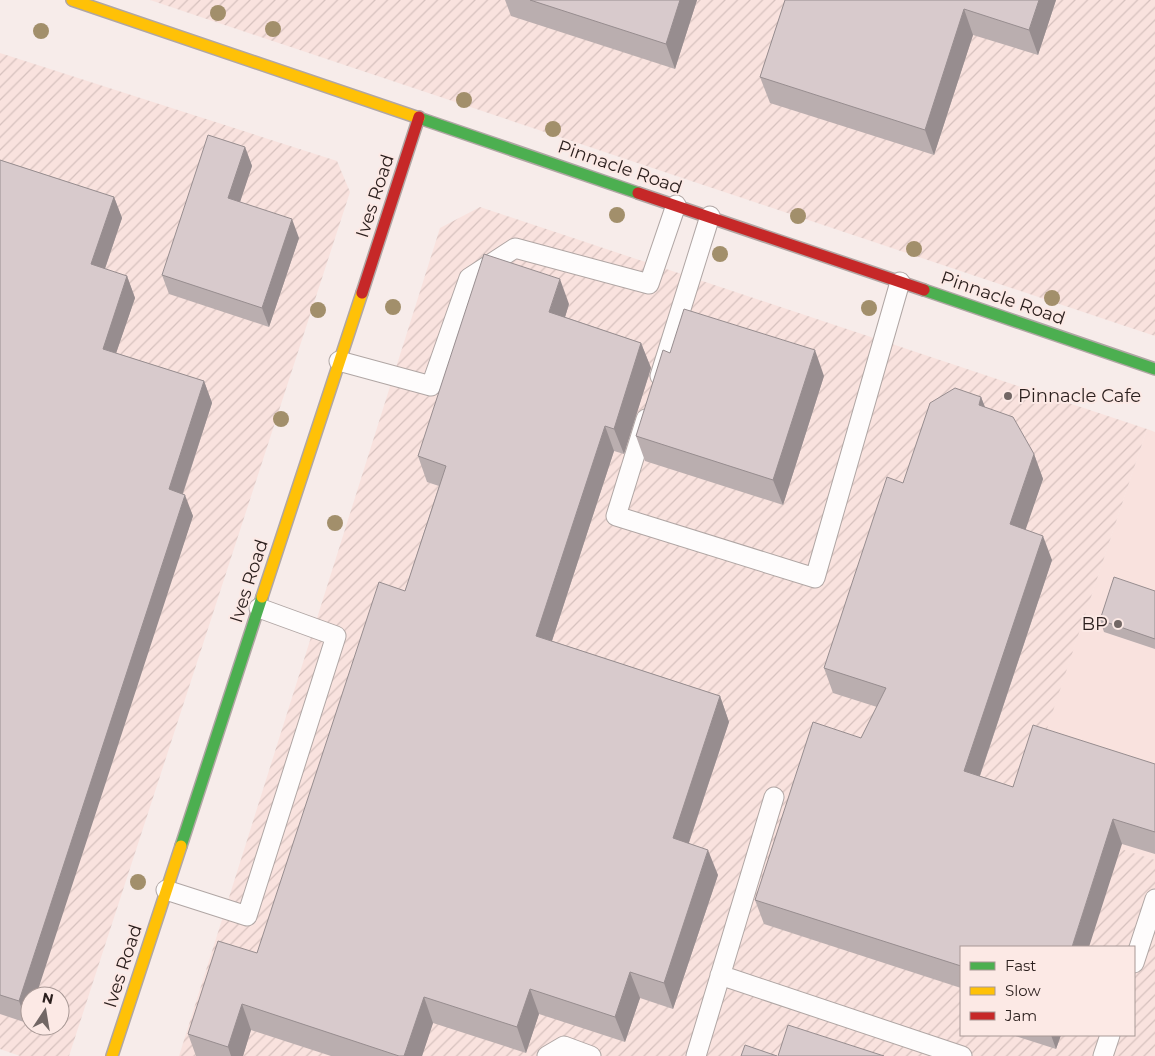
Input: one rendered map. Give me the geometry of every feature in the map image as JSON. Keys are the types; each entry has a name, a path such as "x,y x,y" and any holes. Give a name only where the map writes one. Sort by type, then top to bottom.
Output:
{"street":[{"name":"Pinnacle Road","path":"72,0 1155,369"},
{"name":"Ives Road","path":"112,1056 419,117"}],"lane":[{"path":"339,361 431,386 469,278 515,248 649,284 676,205"},
{"path":"710,216 616,516 815,578 900,282"},
{"path":"166,890 247,916 336,636 259,608"},
{"path":"696,1056 774,797"},
{"path":"1135,960 1155,899"},
{"path":"720,976 962,1056"},
{"path":"1103,1056 1110,1036"},
{"path":"547,1056 564,1046 591,1056"}],"shaded area":[{"path":"150,0 1155,0 1155,336"},
{"path":"0,53 337,161 350,192 69,1056 20,1056 0,1049"},
{"path":"480,207 1147,429 1018,816 1155,860 1155,1056 179,1056 440,228"},
{"name":"BP","path":"1147,429 1155,432 1155,860 1017,817"}],"building":[{"path":"530,0 680,0 666,44"},
{"path":"785,0 1039,0 1029,30 964,9 925,130 760,77"},
{"path":"208,135 245,147 228,198 292,219 262,308 162,275"},
{"path":"0,160 114,197 91,264 127,276 103,349 204,381 169,489 185,495 24,986 20,986 19,1001 0,995"},
{"path":"484,254 560,279 549,312 641,343 614,429 605,426 536,636 720,696 673,838 708,850 664,983 630,972 615,1017 530,989 517,1027 424,997 404,1056 399,1056 242,1004 228,1047 188,1034 218,941 257,953 379,582 405,591 446,466 418,456"},
{"path":"684,309 815,350 773,480 636,436 663,350 670,353"},
{"path":"955,388 981,397 979,405 1013,417 1034,454 1010,524 1043,536 964,771 1013,787 1033,725 1155,764 1155,832 1113,819 1072,946 960,946 960,966 755,900 813,722 861,738 886,688 824,668 887,477 903,483 930,403"},
{"path":"1114,577 1155,591 1155,639 1100,620"},
{"path":"788,1025 884,1056 778,1056"},
{"path":"745,1045 777,1056 741,1056"}],"traffic: fast":[{"path":"419,118 638,193"},
{"path":"924,290 1155,369"},
{"path":"181,846 262,597"}],"traffic: slow":[{"path":"72,0 419,118"},
{"path":"262,597 362,293"},
{"path":"112,1056 181,846"}],"traffic: jam":[{"path":"362,293 419,117"},
{"path":"638,193 924,290"}],"place":[{"name":"Pinnacle Cafe","path":"1008,396"},
{"name":"BP","path":"1118,624"}]}
